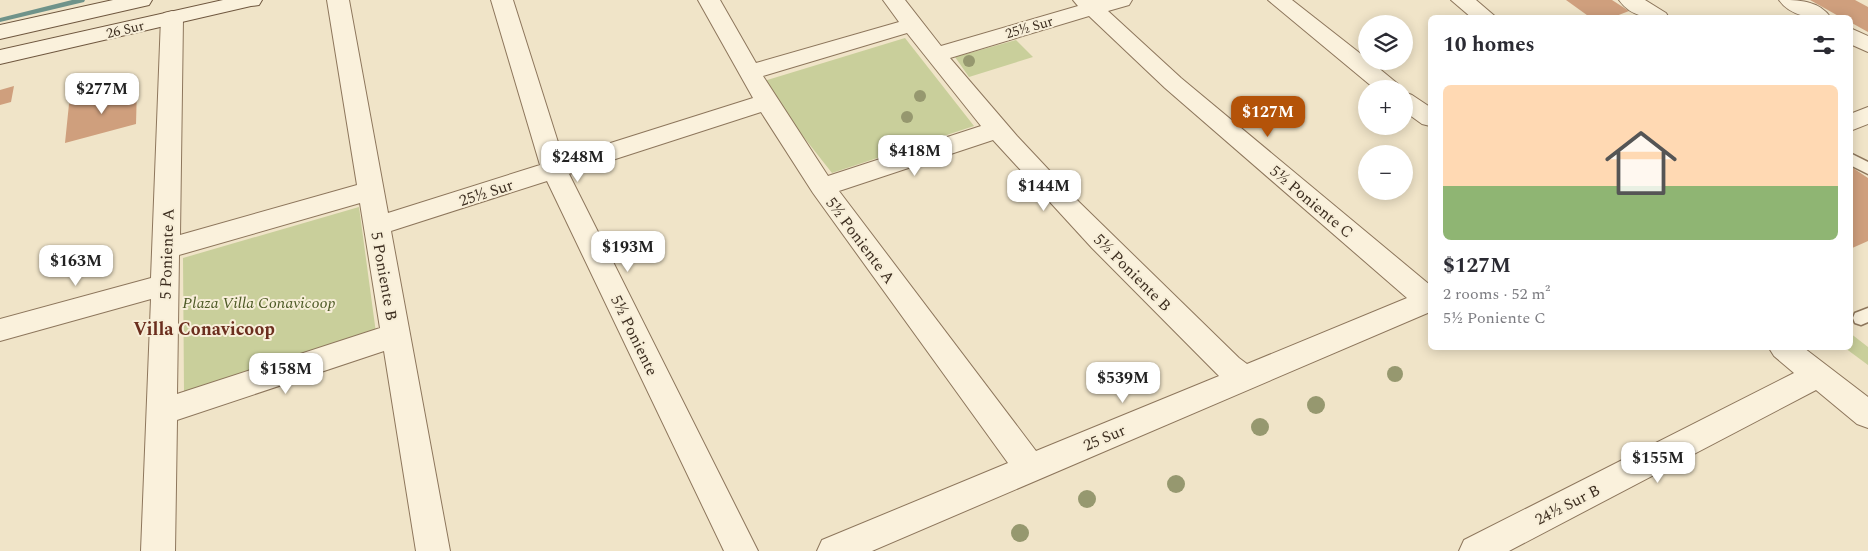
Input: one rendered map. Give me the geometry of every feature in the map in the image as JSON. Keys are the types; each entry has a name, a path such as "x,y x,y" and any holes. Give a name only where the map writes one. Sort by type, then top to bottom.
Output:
{"street":[{"name":"26 Sur","path":"0,32 141,0"},
{"name":"26 Sur","path":"0,58 251,0"},
{"name":"5 Poniente B","path":"338,0 433,551"},
{"name":"5½ Poniente","path":"502,0 554,170 741,551"},
{"name":"5½ Poniente A","path":"709,0 767,102 822,187 1030,468"},
{"name":"5½ Poniente B","path":"894,0 996,130 1070,209 1243,379"},
{"name":"25½ Sur","path":"936,55 1088,4 1121,0"},
{"path":"1279,0 1379,80"},
{"path":"1462,0 1482,15"},
{"path":"1630,0 1653,15"},
{"path":"1790,0 1815,15"},
{"name":"5½ Poniente C","path":"1088,4 1173,83 1428,298"},
{"name":"5 Poniente A","path":"158,551 172,18"},
{"path":"750,72 912,25"},
{"path":"1853,37 1868,45"},
{"name":"25½ Sur","path":"377,226 767,102"},
{"path":"1413,106 1428,117"},
{"path":"1853,122 1868,115"},
{"path":"822,187 996,130"},
{"path":"166,249 370,191"},
{"path":"0,330 164,285"},
{"name":"25 Sur","path":"834,551 1428,301"},
{"path":"162,412 396,335"},
{"path":"1787,350 1868,415"},
{"name":"24½ Sur B","path":"1476,551 1818,375"}],"lane":[{"path":"1853,160 1868,170"}],"green space":[{"path":"905,38 974,126 832,173 791,121 764,81"},
{"path":"1016,40 1033,57 969,77 955,57"},
{"name":"Plaza Villa Conavicoop","path":"359,207 376,333 184,392 183,258"},
{"path":"1853,335 1868,347 1868,365 1848,350 1853,350"}],"building":[{"path":"1566,0 1612,0 1629,11 1619,15 1587,15"},
{"path":"1810,0 1855,0 1868,7 1868,32 1853,24 1853,15 1837,15"},
{"path":"14,86 11,102 0,105 0,90"},
{"path":"137,87 136,124 65,143 69,104"},
{"path":"1853,168 1868,178 1868,241 1853,248"}],"waterway":[{"path":"0,20 81,0"}],"district":[{"name":"Villa Conavicoop","path":"204,329"}]}
